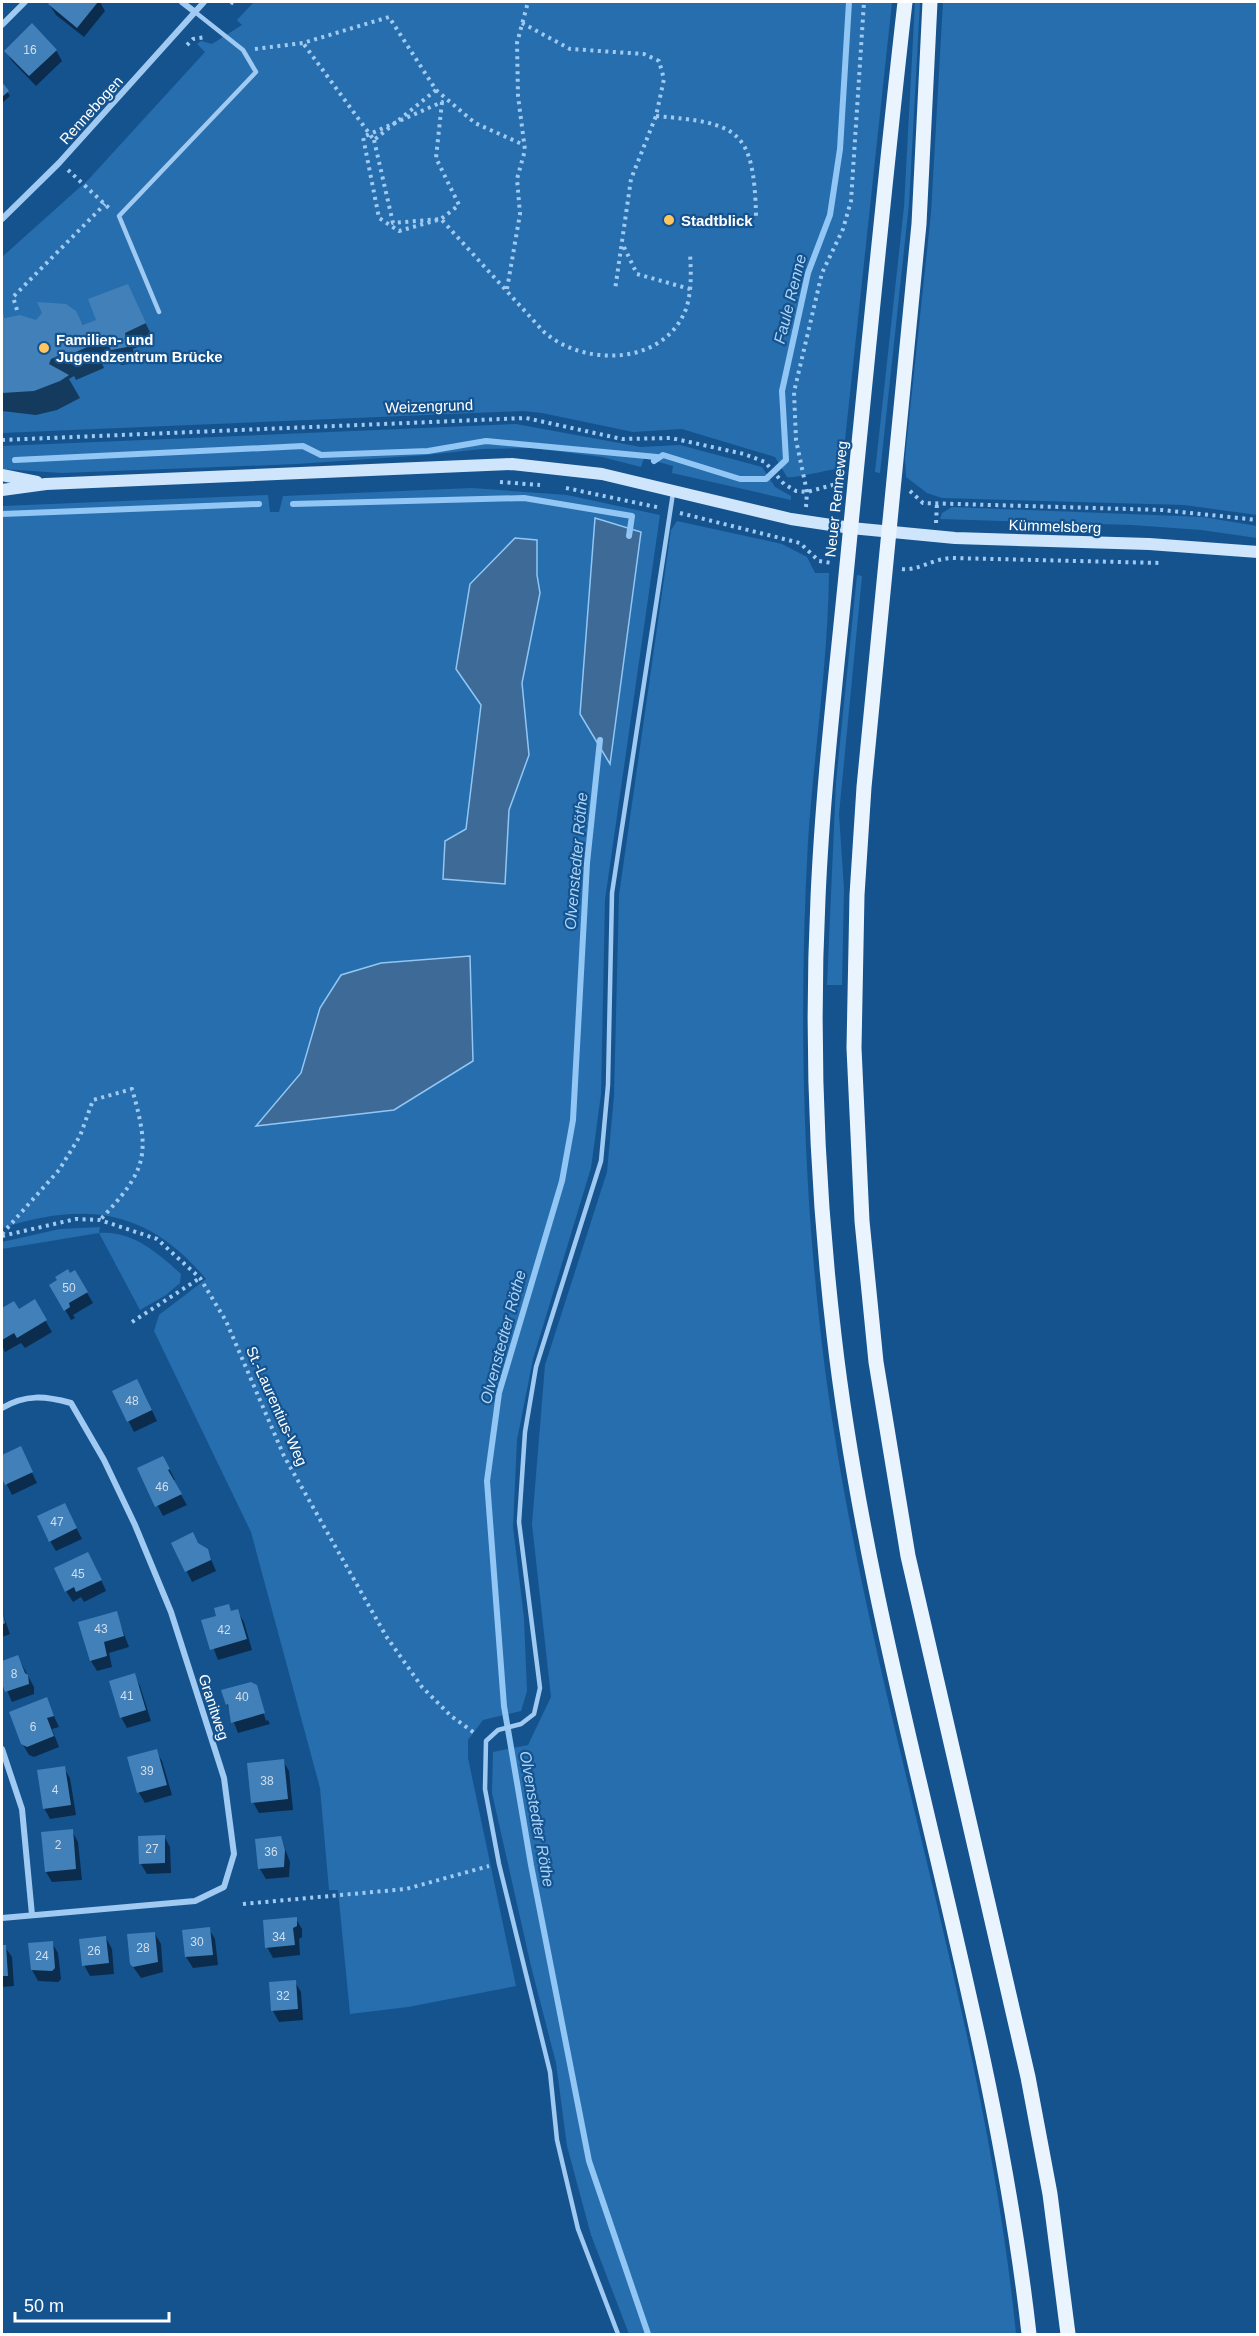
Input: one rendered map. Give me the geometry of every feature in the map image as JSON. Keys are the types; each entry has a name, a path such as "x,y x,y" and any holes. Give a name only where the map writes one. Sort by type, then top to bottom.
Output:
{"main road":[{"name":"Neuer Renneweg","path":"905,2 823,808 815,1001 817,1131 822,1221 850,1458 880,1616 987,2075 1014,2220 1029,2334"},
{"path":"930,2 919,224 864,787 854,997 855,1106 864,1257 891,1461 932,1669 989,1903 1034,2106 1051,2204 1068,2334"},
{"path":"2,490 46,484 512,464 578,470 674,490 791,519 851,528"},
{"path":"2,475 46,484"},
{"name":"Kümmelsberg","path":"851,528 955,538 1149,544 1257,552"}],"street":[{"path":"2,25 25,2"},
{"path":"182,2 195,12"},
{"name":"Rennebogen","path":"2,219 59,163 204,2"},
{"name":"Granitweg","path":"2,1408 16,1400 43,1396 71,1403 104,1460 171,1612 224,1778 234,1854 224,1887 195,1901 2,1918"},
{"path":"2,1749 22,1809 32,1915"}],"lane":[{"path":"159,312 118,216 256,72 243,50 195,12"},
{"path":"618,2334 578,2229 557,2140 550,2072 499,1863 485,1789 486,1742 498,1730 521,1724 534,1714 540,1688 519,1521 525,1432 536,1367 601,1161 608,1084 612,893 674,490"}],"path":[{"path":"231,2 237,6"},
{"path":"507,289 520,214 517,179 525,146 517,86 517,43 528,2"},
{"name":"Neuer Renneweg","path":"807,502 796,440 794,392 822,273 843,229 851,201 864,2"},
{"path":"243,50 303,43 389,17 436,90 475,123 525,146"},
{"path":"522,23 570,49 620,51 655,58 664,74 656,116 631,179 615,290"},
{"path":"187,45 202,35 210,38 218,30"},
{"path":"303,43 374,140 393,223 441,219"},
{"path":"374,140 436,90"},
{"path":"442,102 436,158 459,205 441,219 399,231 379,218 363,137 370,134 442,102"},
{"path":"656,116 710,121 732,133 745,148 752,163 756,216"},
{"path":"59,163 118,216"},
{"path":"17,310 13,297 105,204"},
{"path":"441,219 544,332 558,344 575,352 604,356 638,352 663,340 683,315 690,289 690,253"},
{"path":"623,246 637,274 690,289"},
{"name":"Weizengrund","path":"2,441 526,418 622,439 677,439 744,454 769,465 790,488 807,492"},
{"path":"496,482 550,486"},
{"path":"807,492 840,483"},
{"path":"560,487 800,543 819,561 826,562"},
{"name":"Kümmelsberg","path":"909,491 923,503 1162,510 1257,520"},
{"path":"936,520 937,503"},
{"path":"907,570 915,570 934,560 952,558 1162,563"},
{"path":"2,1235 59,1170 80,1136 93,1100 132,1089 143,1126 143,1161 129,1190 100,1220"},
{"name":"St.-Laurentius-Weg","path":"2,1235 76,1219 100,1220 157,1239 200,1278 226,1321 284,1456 386,1636 422,1687 451,1716 486,1742"},
{"path":"132,1322 200,1278"},
{"path":"243,1904 406,1888 499,1863"}],"shaded area":[{"path":"254,2 892,2 842,468 787,477 775,457 682,429 633,432 523,411 2,433 2,257 88,180 205,52 197,44 201,41 212,44 242,25 237,20"},
{"path":"915,2 920,2 909,204 880,473 875,472 904,207"},
{"path":"943,2 1257,2 1257,515 1184,505 942,498 927,493 906,477 905,458 931,213"},
{"path":"516,424 641,447 680,445 762,467 775,487 791,496 791,500 672,473 673,466 644,458 641,467 602,457 532,448 482,449 297,464 62,473 2,469 2,446"},
{"path":"472,488 567,495 660,515 605,900 601,1094 591,1168 533,1359 517,1440 513,1527 524,1618 527,1691 521,1711 483,1720 468,1740 468,1758 516,1986 408,2007 350,2014 338,1890 329,1890 320,1788 251,1532 154,1331 159,1315 206,1279 184,1256 161,1238 138,1225 114,1217 88,1214 61,1215 2,1228 2,506 268,495 270,512 279,512 283,496","holes":["537,540 537,575 540,593 522,683 529,755 509,810 505,884 445,841 466,829 481,704 456,669 470,584 504,548"]},
{"path":"952,507 1203,517 1257,526 1257,538 1201,530 1132,525 940,519 942,513"},
{"path":"595,518 641,532 610,764 580,714"},
{"path":"677,521 782,544 807,557 815,573 829,573 826,640 808,841 803,975 808,1177 818,1310 845,1498 869,1617 979,2093 1000,2213 1016,2334 629,2334 591,2235 567,2146 556,2063 531,1966 492,1793 493,1752 528,1745 551,1697 532,1524 545,1365 607,1172 614,1096 619,895 671,530"},
{"path":"515,538 537,540 537,575 540,593 522,683 529,755 509,810 505,884 443,879 445,841 466,829 481,705 456,669 470,584"},
{"path":"857,575 862,576 839,814 844,889 842,985 827,985 836,782"},
{"path":"470,956 473,1061 394,1110 256,1126 301,1073 320,1008 341,975 381,963"},
{"path":"100,1227 99,1233 2,1249 2,1242 60,1229"},
{"path":"99,1233 122,1235 144,1244 181,1274 180,1283 166,1295 140,1310"}],"building":[{"path":"50,2 98,2 77,28 48,4"},
{"path":"32,23 57,50 29,76 4,51"},
{"path":"2,82 9,91 2,97"},
{"name":"Familien- und Jugendzentrum Brücke","path":"128,284 146,323 125,333 127,347 111,350 104,337 62,358 60,355 51,359 49,364 69,375 60,381 34,391 2,393 2,309 5,318 20,315 36,320 42,313 37,302 66,304 76,311 83,325 96,320 88,299"},
{"path":"68,1269 70,1273 75,1270 88,1292 69,1303 70,1307 64,1311 49,1285 57,1280 55,1277"},
{"path":"35,1299 47,1320 17,1338 14,1333 2,1340 2,1308 14,1301 19,1309"},
{"path":"137,1379 152,1410 127,1422 112,1391"},
{"path":"21,1446 33,1472 5,1485 2,1478 2,1455"},
{"path":"163,1456 182,1494 155,1507 137,1468"},
{"path":"65,1503 77,1528 49,1542 37,1516"},
{"path":"193,1532 198,1543 208,1549 211,1560 185,1572 171,1543"},
{"path":"88,1552 102,1580 76,1592 74,1587 65,1592 54,1568"},
{"path":"229,1604 231,1611 238,1609 247,1639 210,1650 201,1620 216,1616 214,1608"},
{"path":"117,1611 124,1636 104,1642 107,1656 90,1661 78,1622"},
{"path":"18,1655 28,1675 29,1684 5,1692 2,1683 2,1661"},
{"path":"135,1673 146,1710 120,1718 109,1681"},
{"path":"251,1682 257,1685 265,1713 231,1723 228,1704 226,1705 221,1690"},
{"path":"47,1697 54,1716 47,1718 54,1736 27,1747 21,1744 9,1712"},
{"path":"157,1749 167,1785 137,1793 127,1757"},
{"path":"284,1759 288,1799 251,1803 247,1763"},
{"path":"65,1766 71,1805 43,1809 37,1770"},
{"path":"73,1829 76,1869 45,1872 41,1832"},
{"path":"165,1835 165,1863 139,1864 138,1836"},
{"path":"281,1836 285,1850 284,1867 258,1869 255,1839"},
{"path":"297,1917 297,1926 293,1928 295,1945 265,1948 263,1920"},
{"path":"210,1927 213,1955 185,1957 182,1930"},
{"path":"155,1932 158,1962 133,1967 130,1964 127,1934"},
{"path":"106,1936 109,1963 82,1966 79,1939"},
{"path":"53,1941 55,1968 52,1971 31,1970 28,1943"},
{"path":"2,1945 6,1945 8,1976 2,1976"},
{"path":"296,1980 298,2009 271,2011 269,1982"}],"waterway":[{"name":"Faule Renne","path":"654,461 663,455 740,479 766,479 786,460 782,391 808,273 830,215 840,149 849,2"},
{"path":"15,460 303,446 321,455 428,451 486,441 657,457"},
{"path":"293,504 524,498 632,516 629,536"},
{"path":"2,514 259,504"},
{"name":"Olvenstedter Röthe","path":"600,740 587,863 573,1120 562,1181 499,1393 487,1481 504,1706 531,1865 589,2161 648,2334"}],"place":[{"name":"Stadtblick","path":"669,220"},
{"name":"Familien- und Jugendzentrum Brücke","path":"44,348"}]}
